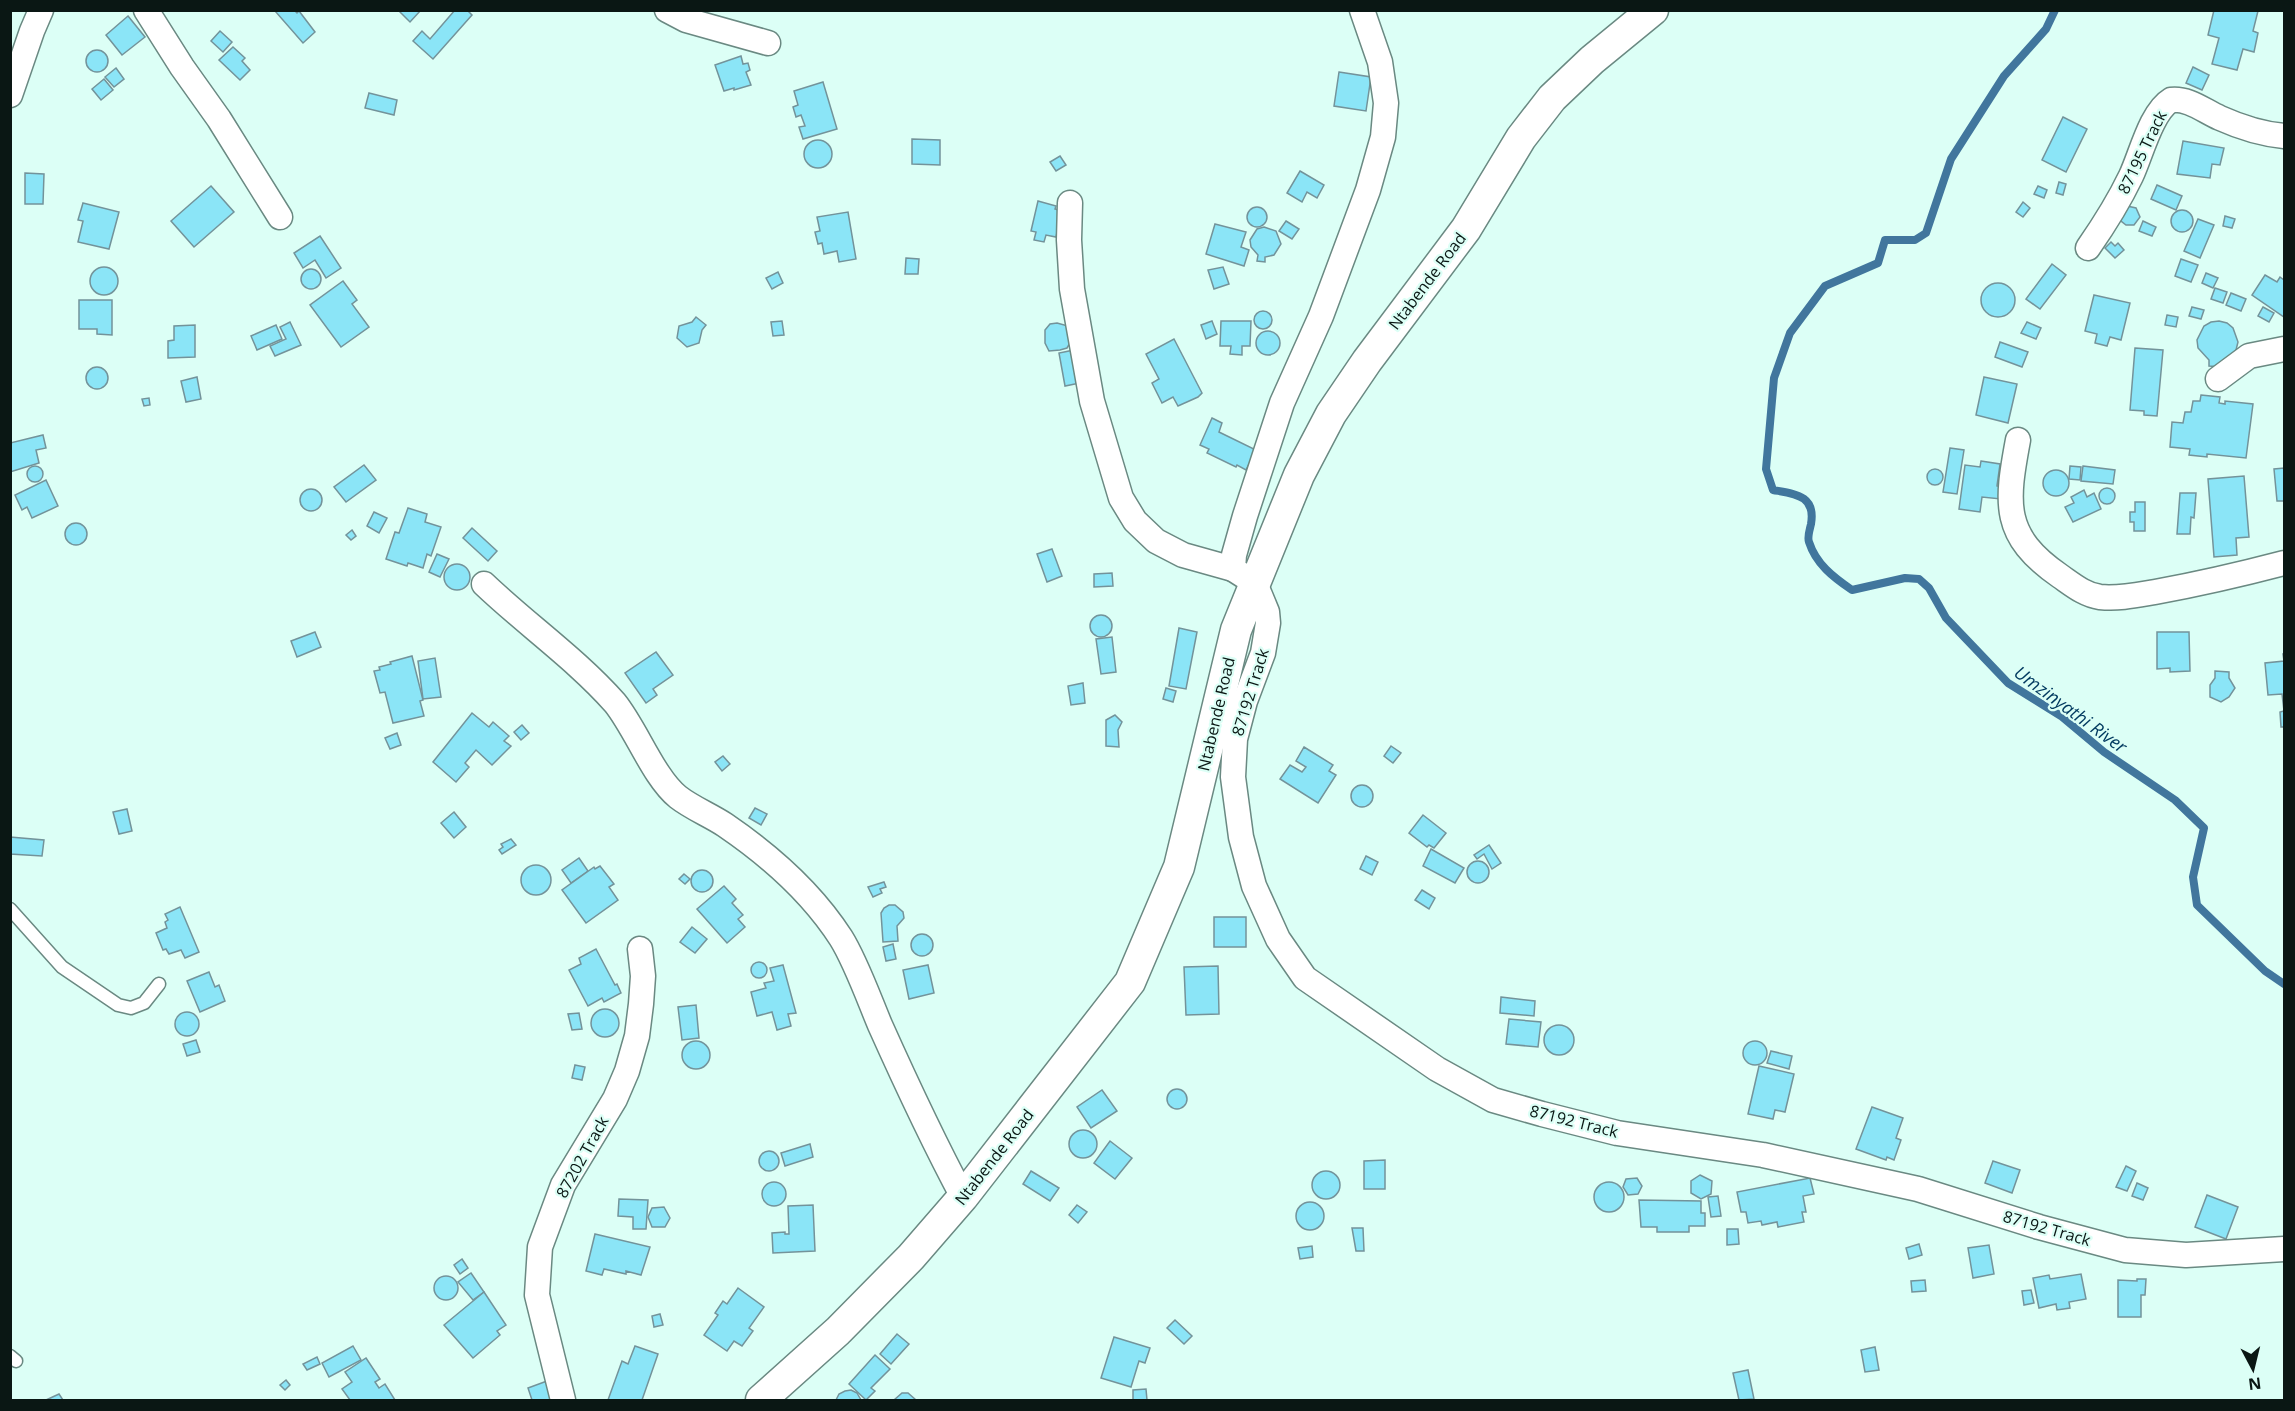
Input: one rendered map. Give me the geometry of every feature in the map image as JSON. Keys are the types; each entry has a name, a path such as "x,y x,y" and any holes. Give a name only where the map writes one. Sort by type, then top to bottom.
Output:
{"street":[{"path":"10,95 41,10"},
{"path":"146,10 182,67 219,119 280,217"},
{"path":"668,10 686,20 768,43"},
{"path":"1244,576 1234,555 1245,516 1282,403 1321,316 1368,190 1383,137 1386,103 1380,62 1362,10"},
{"name":"Ntabende Road","path":"761,1401 838,1330 911,1257 963,1197 1130,982 1179,867 1236,630 1244,576 1331,414 1367,361 1466,229 1521,138 1552,98 1592,60 1653,10"},
{"name":"87195 Track","path":"2088,248 2108,219 2131,176 2158,113 2171,100 2184,100 2221,119 2250,129 2284,136"},
{"path":"1070,203 1069,240 1072,289 1092,401 1121,498 1135,521 1156,541 1183,555 1244,576"},
{"path":"2218,379 2249,356 2284,349"},
{"path":"2018,440 2010,492 2012,515 2019,535 2028,549 2049,568 2088,595 2121,597 2219,580 2284,563"},
{"name":"87192 Track","path":"1244,576 1264,600 1268,623 1263,653 1245,700 1235,739 1233,777 1241,837 1254,886 1278,939 1305,978 1437,1069 1492,1100 1542,1114 1617,1133 1763,1155 1918,1189 2039,1227 2125,1250 2186,1255 2284,1249"},
{"path":"484,584 586,672 610,698 625,716 663,779 678,797 723,824 763,853 799,886 842,939 928,1131 963,1197"},
{"name":"87202 Track","path":"563,1401 537,1295 540,1247 564,1185 615,1099 627,1071 637,1036 641,1004 643,975 640,949"}],"lane":[{"path":"10,909 62,968 118,1005 131,1008 144,1003 159,984"}],"building":[{"path":"294,10 297,13 299,11 315,32 303,43 275,11"},
{"path":"398,10 421,10 410,22"},
{"path":"455,10 467,10 472,15 433,59 413,41 422,31 430,39"},
{"path":"2214,10 2258,11 2253,31 2258,33 2254,52 2243,49 2237,70 2212,64 2219,38 2208,35"},
{"path":"128,16 145,37 122,55 106,35"},
{"path":"220,31 232,42 223,52 211,41"},
{"path":"233,47 245,58 242,61 250,70 240,80 219,60"},
{"path":"97,50 105,53 108,61 105,69 97,72 89,69 86,61 89,53"},
{"path":"741,56 743,64 748,63 750,70 746,72 751,85 724,91 715,65"},
{"path":"2193,67 2209,75 2202,90 2186,83"},
{"path":"116,68 124,79 114,87 105,77"},
{"path":"1339,72 1371,77 1366,111 1334,106"},
{"path":"104,79 113,90 101,100 92,89"},
{"path":"823,82 837,129 803,139 799,127 805,126 801,115 796,117 793,107 798,105 794,91"},
{"path":"369,93 397,100 394,115 365,108"},
{"path":"2063,117 2087,129 2066,172 2042,160"},
{"path":"912,139 940,140 940,165 912,164"},
{"path":"818,140 828,144 832,154 828,164 818,168 808,164 804,154 808,144"},
{"path":"2183,141 2224,148 2220,165 2212,164 2210,178 2177,174"},
{"path":"1060,156 1066,165 1056,171 1050,162"},
{"path":"1300,171 1324,185 1317,198 1307,192 1302,202 1287,193"},
{"path":"25,173 44,174 43,204 25,204"},
{"path":"2059,182 2066,184 2063,195 2056,193"},
{"path":"2157,185 2182,196 2176,210 2151,199"},
{"path":"211,186 234,212 194,247 171,221"},
{"path":"2038,186 2047,190 2044,198 2034,194"},
{"path":"1038,201 1056,206 1055,209 1062,211 1056,237 1046,235 1044,242 1034,240 1036,232 1031,231"},
{"path":"2023,202 2030,208 2023,217 2016,212"},
{"path":"83,203 119,212 109,249 78,242 83,221 78,220"},
{"path":"2127,206 2136,208 2140,217 2134,225 2126,225 2121,221 2120,212"},
{"path":"1253,207 1261,207 1267,213 1267,221 1261,227 1253,227 1247,221 1247,213"},
{"path":"2178,210 2186,210 2193,217 2193,225 2186,232 2178,232 2171,225 2171,217"},
{"path":"848,212 856,259 839,262 837,251 824,254 822,243 818,244 815,232 820,231 817,217"},
{"path":"2225,216 2235,219 2232,228 2223,226"},
{"path":"2198,219 2214,225 2200,258 2184,251"},
{"path":"1286,221 1299,229 1292,239 1279,231"},
{"path":"2143,221 2156,227 2152,236 2139,231"},
{"path":"1215,224 1246,232 1241,247 1249,250 1244,266 1206,254"},
{"path":"1264,227 1276,231 1281,244 1274,255 1265,257 1265,262 1257,261 1258,255 1251,247 1250,240 1257,229"},
{"path":"320,236 341,268 326,278 315,260 303,268 294,253"},
{"path":"2111,242 2115,246 2118,243 2124,250 2115,258 2105,248"},
{"path":"906,258 919,259 918,274 905,274"},
{"path":"2181,259 2198,265 2191,282 2175,276"},
{"path":"2052,264 2066,275 2040,309 2026,299"},
{"path":"104,267 114,271 118,281 114,291 104,295 94,291 90,281 94,271"},
{"path":"1223,267 1229,284 1214,289 1208,270"},
{"path":"311,269 318,272 321,279 318,286 311,289 304,286 301,279 304,272"},
{"path":"778,272 783,283 772,289 766,278"},
{"path":"2206,273 2218,278 2213,288 2202,283"},
{"path":"2265,275 2277,282 2280,277 2284,280 2284,317 2252,295"},
{"path":"343,281 357,300 352,304 369,327 341,347 310,305"},
{"path":"1998,283 2010,288 2015,300 2010,312 1998,317 1986,312 1981,300 1986,288"},
{"path":"2215,288 2227,292 2223,303 2211,299"},
{"path":"2231,293 2246,299 2241,311 2226,305"},
{"path":"2094,295 2130,303 2121,340 2110,337 2107,346 2095,343 2097,334 2085,331"},
{"path":"79,300 112,300 112,335 97,334 97,329 79,329"},
{"path":"2192,307 2204,310 2201,319 2189,316"},
{"path":"2263,307 2274,313 2269,322 2258,316"},
{"path":"1263,311 1269,314 1272,320 1269,326 1263,329 1257,326 1254,320 1257,314"},
{"path":"2167,315 2178,317 2176,327 2165,325"},
{"path":"696,317 706,325 702,330 699,343 687,347 677,338 679,326 692,322"},
{"path":"782,321 784,335 773,336 771,322"},
{"path":"1212,321 1217,334 1206,339 1201,325"},
{"path":"1221,321 1251,321 1250,346 1242,346 1242,355 1230,354 1231,346 1220,346"},
{"path":"2219,321 2233,328 2238,342 2231,356 2223,360 2222,367 2209,366 2209,360 2198,348 2197,340 2204,326"},
{"path":"290,322 301,345 275,356 270,346 286,339 280,327"},
{"path":"2027,322 2041,328 2036,339 2021,333"},
{"path":"1050,324 1068,326 1070,343 1067,348 1049,351 1045,343 1045,330"},
{"path":"195,325 195,357 168,358 168,341 174,340 174,326"},
{"path":"276,325 282,339 257,350 251,336"},
{"path":"1268,331 1273,332 1279,338 1279,348 1273,354 1268,355 1263,354 1257,348 1256,343 1257,338 1263,332"},
{"path":"1174,339 1202,393 1178,406 1173,397 1162,403 1152,383 1159,379 1146,354"},
{"path":"2000,342 2028,352 2022,367 1995,357"},
{"path":"2135,348 2163,350 2157,416 2144,415 2144,411 2130,410"},
{"path":"1074,350 1080,383 1065,386 1059,353"},
{"path":"97,367 105,370 108,378 105,386 97,389 89,386 86,378 89,370"},
{"path":"197,377 201,399 186,402 181,381"},
{"path":"1984,377 2017,384 2008,423 1976,415"},
{"path":"2201,395 2220,397 2219,403 2225,404 2225,401 2253,404 2246,458 2207,454 2207,457 2189,455 2190,449 2170,447 2172,422 2183,423 2185,412 2191,412 2193,401 2200,401"},
{"path":"149,398 150,405 144,406 142,399"},
{"path":"1212,418 1222,423 1219,432 1256,450 1246,470 1207,453 1209,449 1200,445"},
{"path":"43,435 46,448 36,450 39,463 10,472 10,443"},
{"path":"1950,448 1964,450 1957,494 1943,492"},
{"path":"1981,461 2000,464 1997,486 2003,487 2001,499 1982,497 1980,512 1959,509 1965,465 1980,467"},
{"path":"364,465 376,480 346,502 334,487"},
{"path":"32,466 38,466 43,474 41,480 32,482 27,477 27,471"},
{"path":"2070,466 2081,467 2080,480 2069,479"},
{"path":"2083,466 2115,470 2113,484 2081,481"},
{"path":"2284,468 2284,501 2277,501 2274,469"},
{"path":"1935,469 1943,477 1935,485 1927,477"},
{"path":"2056,470 2065,474 2069,483 2065,492 2056,496 2047,492 2043,483 2047,474"},
{"path":"2244,476 2249,537 2236,538 2237,555 2214,557 2208,479"},
{"path":"46,480 58,506 32,518 27,507 22,510 15,495"},
{"path":"2107,488 2113,490 2115,496 2113,502 2107,504 2101,502 2099,496 2101,490"},
{"path":"311,489 319,492 322,500 319,508 311,511 303,508 300,500 303,492"},
{"path":"2084,490 2087,497 2094,493 2101,509 2073,522 2065,507 2074,503 2071,497"},
{"path":"2180,493 2196,493 2190,534 2177,534"},
{"path":"2135,502 2145,502 2145,531 2134,531 2134,522 2130,522 2130,512 2135,512"},
{"path":"408,508 427,514 425,522 441,527 431,556 427,554 423,568 408,563 407,566 386,559 395,532 399,533"},
{"path":"374,512 387,518 379,533 367,526"},
{"path":"72,523 80,523 87,530 87,538 80,545 72,545 65,538 65,530"},
{"path":"472,528 497,551 488,561 463,538"},
{"path":"352,530 356,536 351,540 346,535"},
{"path":"1052,549 1062,576 1047,582 1037,554"},
{"path":"437,554 449,559 440,577 429,572"},
{"path":"457,564 466,568 470,577 466,586 457,590 448,586 444,577 448,568"},
{"path":"1112,573 1113,586 1094,587 1094,574"},
{"path":"1101,615 1109,618 1112,626 1109,634 1101,637 1093,634 1090,626 1093,618"},
{"path":"1179,628 1197,632 1186,689 1169,686"},
{"path":"315,632 321,647 297,657 291,641"},
{"path":"2157,632 2189,632 2190,671 2170,672 2170,668 2157,669"},
{"path":"1112,637 1116,672 1101,674 1096,639"},
{"path":"656,652 673,675 653,689 657,695 646,703 625,673"},
{"path":"412,656 423,700 420,701 424,716 393,723 385,692 380,693 374,671 391,664 390,662"},
{"path":"435,658 441,697 423,699 418,661"},
{"path":"2284,661 2284,711 2282,694 2268,695 2265,663"},
{"path":"2215,671 2229,672 2229,678 2235,688 2229,697 2221,702 2210,697 2210,685 2215,678"},
{"path":"1083,683 1085,703 1071,705 1068,686"},
{"path":"1166,688 1176,691 1173,702 1163,699"},
{"path":"2284,711 2284,727 2281,727 2280,712"},
{"path":"472,713 489,727 493,722 509,736 504,741 511,746 492,765 476,750 465,763 469,767 456,782 433,762"},
{"path":"1115,715 1122,722 1118,730 1119,747 1106,746 1106,720"},
{"path":"522,725 529,733 521,740 514,732"},
{"path":"397,733 401,745 390,749 385,738"},
{"path":"1391,746 1401,753 1393,763 1384,756"},
{"path":"1304,747 1333,765 1329,771 1336,775 1318,803 1280,779 1290,765 1302,772 1306,767 1296,761"},
{"path":"723,756 730,764 722,771 715,762"},
{"path":"1362,785 1370,788 1373,796 1370,804 1362,807 1354,804 1351,796 1354,788"},
{"path":"755,808 767,814 761,825 749,818"},
{"path":"127,809 132,831 119,834 113,812"},
{"path":"454,812 466,827 454,838 441,823"},
{"path":"1423,815 1446,833 1434,848 1429,845 1427,847 1409,833"},
{"path":"10,837 44,840 42,856 10,854"},
{"path":"511,839 516,845 502,854 499,850 503,847 501,844"},
{"path":"1489,845 1501,863 1492,869 1484,854 1477,859 1474,855"},
{"path":"1431,849 1464,868 1455,883 1423,866"},
{"path":"1366,856 1378,862 1372,875 1360,869"},
{"path":"579,858 588,871 571,883 562,870"},
{"path":"1478,861 1486,864 1489,872 1486,880 1478,883 1470,880 1467,872 1470,864"},
{"path":"536,865 547,869 551,880 547,891 536,895 525,891 521,880 525,869"},
{"path":"600,866 614,884 609,887 618,900 586,923 562,890 594,867 595,869"},
{"path":"702,870 710,873 713,881 710,889 702,892 694,889 691,881 694,873"},
{"path":"684,874 690,879 685,884 679,879"},
{"path":"884,882 886,887 880,889 882,893 873,897 868,887"},
{"path":"724,886 736,899 732,903 743,915 738,919 745,927 727,943 697,909"},
{"path":"1422,890 1435,898 1429,909 1415,900"},
{"path":"889,905 895,905 903,912 904,918 897,926 898,941 883,942 881,913"},
{"path":"180,907 199,952 185,958 181,950 169,954 166,949 163,950 156,933 167,928 165,922 168,920 165,914"},
{"path":"1214,917 1246,917 1246,947 1214,947"},
{"path":"692,927 707,939 695,953 680,942"},
{"path":"922,934 930,937 933,945 930,953 922,956 914,953 911,945 914,937"},
{"path":"893,944 896,959 886,961 883,947"},
{"path":"596,949 621,993 604,1002 602,998 588,1006 569,970 581,964 579,958"},
{"path":"756,962 762,962 767,970 765,976 756,978 751,973 751,967"},
{"path":"783,965 796,1013 788,1014 791,1026 777,1030 772,1012 757,1016 751,992 766,988 764,983 774,981 770,968"},
{"path":"928,965 934,993 909,999 903,970"},
{"path":"1218,966 1219,1014 1186,1015 1184,967"},
{"path":"209,972 215,987 219,985 225,1001 200,1012 187,981"},
{"path":"1501,997 1535,1001 1534,1016 1500,1013"},
{"path":"696,1005 699,1038 682,1040 678,1007"},
{"path":"605,1009 615,1013 619,1023 615,1033 605,1037 595,1033 591,1023 595,1013"},
{"path":"187,1012 195,1016 199,1024 195,1032 187,1036 179,1032 175,1024 179,1016"},
{"path":"579,1013 582,1029 572,1030 568,1014"},
{"path":"1509,1019 1541,1022 1538,1047 1506,1044"},
{"path":"1559,1025 1570,1029 1574,1040 1570,1051 1559,1055 1548,1051 1544,1040 1548,1029"},
{"path":"196,1040 200,1052 187,1056 183,1044"},
{"path":"696,1041 706,1045 710,1055 706,1065 696,1069 686,1065 682,1055 686,1045"},
{"path":"1755,1041 1764,1044 1767,1053 1764,1062 1755,1065 1746,1062 1743,1053 1746,1044"},
{"path":"1771,1051 1792,1056 1789,1069 1767,1063"},
{"path":"575,1065 585,1067 582,1080 572,1078"},
{"path":"1759,1066 1794,1074 1785,1112 1775,1110 1773,1119 1748,1114"},
{"path":"1177,1089 1184,1092 1187,1099 1184,1106 1177,1109 1170,1106 1167,1099 1170,1092"},
{"path":"1102,1090 1117,1111 1091,1128 1077,1107"},
{"path":"1872,1107 1903,1118 1896,1138 1901,1140 1894,1160 1887,1157 1886,1160 1856,1149"},
{"path":"1083,1130 1093,1134 1097,1144 1093,1154 1083,1158 1073,1154 1069,1144 1073,1134"},
{"path":"1110,1141 1132,1158 1115,1179 1094,1163"},
{"path":"810,1144 813,1157 785,1166 781,1153"},
{"path":"769,1151 776,1154 779,1161 776,1168 769,1171 762,1168 759,1161 762,1154"},
{"path":"1385,1160 1385,1189 1364,1189 1364,1161"},
{"path":"1993,1161 2020,1170 2012,1193 1985,1183"},
{"path":"2126,1166 2136,1171 2127,1191 2116,1187"},
{"path":"1031,1171 1059,1188 1050,1201 1023,1184"},
{"path":"1326,1171 1336,1175 1340,1185 1336,1195 1326,1199 1316,1195 1312,1185 1316,1175"},
{"path":"1700,1175 1712,1181 1711,1194 1701,1199 1691,1193 1691,1181"},
{"path":"1637,1178 1642,1186 1638,1194 1628,1195 1623,1187 1626,1179"},
{"path":"1810,1178 1814,1194 1803,1196 1806,1212 1802,1212 1804,1222 1778,1227 1777,1222 1762,1225 1761,1221 1748,1223 1746,1212 1741,1212 1737,1192"},
{"path":"774,1182 783,1185 786,1194 783,1203 774,1206 765,1203 762,1194 765,1185"},
{"path":"1609,1182 1619,1187 1624,1197 1619,1207 1609,1212 1599,1207 1594,1197 1599,1187"},
{"path":"2137,1183 2148,1188 2143,1200 2132,1196"},
{"path":"2207,1195 2238,1207 2226,1239 2195,1227"},
{"path":"1718,1196 1721,1216 1711,1217 1708,1197"},
{"path":"619,1199 648,1200 646,1229 633,1229 633,1217 618,1216"},
{"path":"1639,1200 1701,1201 1701,1213 1705,1213 1705,1226 1689,1226 1689,1232 1657,1232 1657,1227 1641,1227"},
{"path":"1310,1202 1320,1206 1324,1216 1320,1226 1310,1230 1300,1226 1296,1216 1300,1206"},
{"path":"813,1205 815,1251 773,1253 772,1233 789,1234 788,1206"},
{"path":"1077,1205 1087,1212 1078,1223 1069,1215"},
{"path":"664,1207 670,1218 665,1227 652,1227 648,1217 652,1208"},
{"path":"1352,1228 1363,1228 1364,1251 1356,1251"},
{"path":"1727,1229 1738,1229 1739,1244 1727,1245"},
{"path":"595,1234 650,1247 641,1275 604,1269 602,1275 586,1271"},
{"path":"1919,1244 1922,1255 1909,1259 1906,1248"},
{"path":"1989,1245 1994,1274 1973,1278 1968,1248"},
{"path":"1312,1246 1313,1257 1300,1259 1298,1248"},
{"path":"462,1259 468,1268 460,1274 454,1265"},
{"path":"471,1273 484,1292 473,1300 458,1282"},
{"path":"2081,1274 2086,1299 2069,1302 2070,1308 2057,1310 2056,1304 2039,1308 2033,1278 2049,1275 2050,1279"},
{"path":"446,1276 455,1279 458,1288 455,1297 446,1300 437,1297 434,1288 437,1279"},
{"path":"2137,1279 2146,1279 2145,1295 2141,1295 2141,1317 2118,1317 2118,1280 2137,1281"},
{"path":"1925,1280 1926,1291 1912,1292 1911,1281"},
{"path":"738,1288 764,1307 749,1328 753,1331 742,1346 734,1341 727,1351 704,1335 718,1315 715,1313 723,1301 727,1304"},
{"path":"2031,1290 2034,1303 2024,1305 2022,1291"},
{"path":"484,1292 506,1325 497,1331 500,1335 473,1358 444,1325"},
{"path":"660,1314 663,1325 654,1327 652,1316"},
{"path":"1175,1320 1192,1336 1184,1344 1167,1328"},
{"path":"897,1334 909,1344 891,1364 880,1354"},
{"path":"1114,1337 1150,1348 1145,1363 1139,1361 1131,1387 1101,1378"},
{"path":"353,1346 361,1360 329,1377 322,1363"},
{"path":"635,1346 658,1354 642,1400 608,1400 622,1361 628,1364"},
{"path":"1875,1347 1879,1370 1865,1372 1861,1350"},
{"path":"875,1355 890,1369 871,1388 875,1391 866,1400 849,1384"},
{"path":"317,1357 320,1364 307,1370 303,1364"},
{"path":"366,1358 380,1379 375,1382 379,1388 385,1384 395,1400 350,1400 342,1389 352,1382 345,1372"},
{"path":"1748,1370 1754,1399 1739,1400 1733,1373"},
{"path":"286,1380 290,1385 285,1390 280,1385"},
{"path":"547,1381 554,1400 532,1400 528,1388"},
{"path":"1146,1389 1147,1400 1133,1400 1133,1390"},
{"path":"851,1390 857,1393 861,1400 836,1400 839,1394"},
{"path":"902,1393 908,1393 916,1400 894,1400"},
{"path":"59,1394 63,1400 46,1400"}],"waterway":[{"name":"Umzinyathi River","path":"2055,10 2046,29 2004,76 1951,159 1926,233 1915,240 1885,240 1878,263 1825,286 1790,333 1774,378 1766,469 1773,490 1796,495 1807,502 1812,514 1809,542 1816,557 1832,575 1852,590 1905,578 1919,579 1929,588 1946,618 2008,683 2061,716 2104,752 2175,800 2204,828 2193,877 2197,905 2265,971 2284,984"}]}
